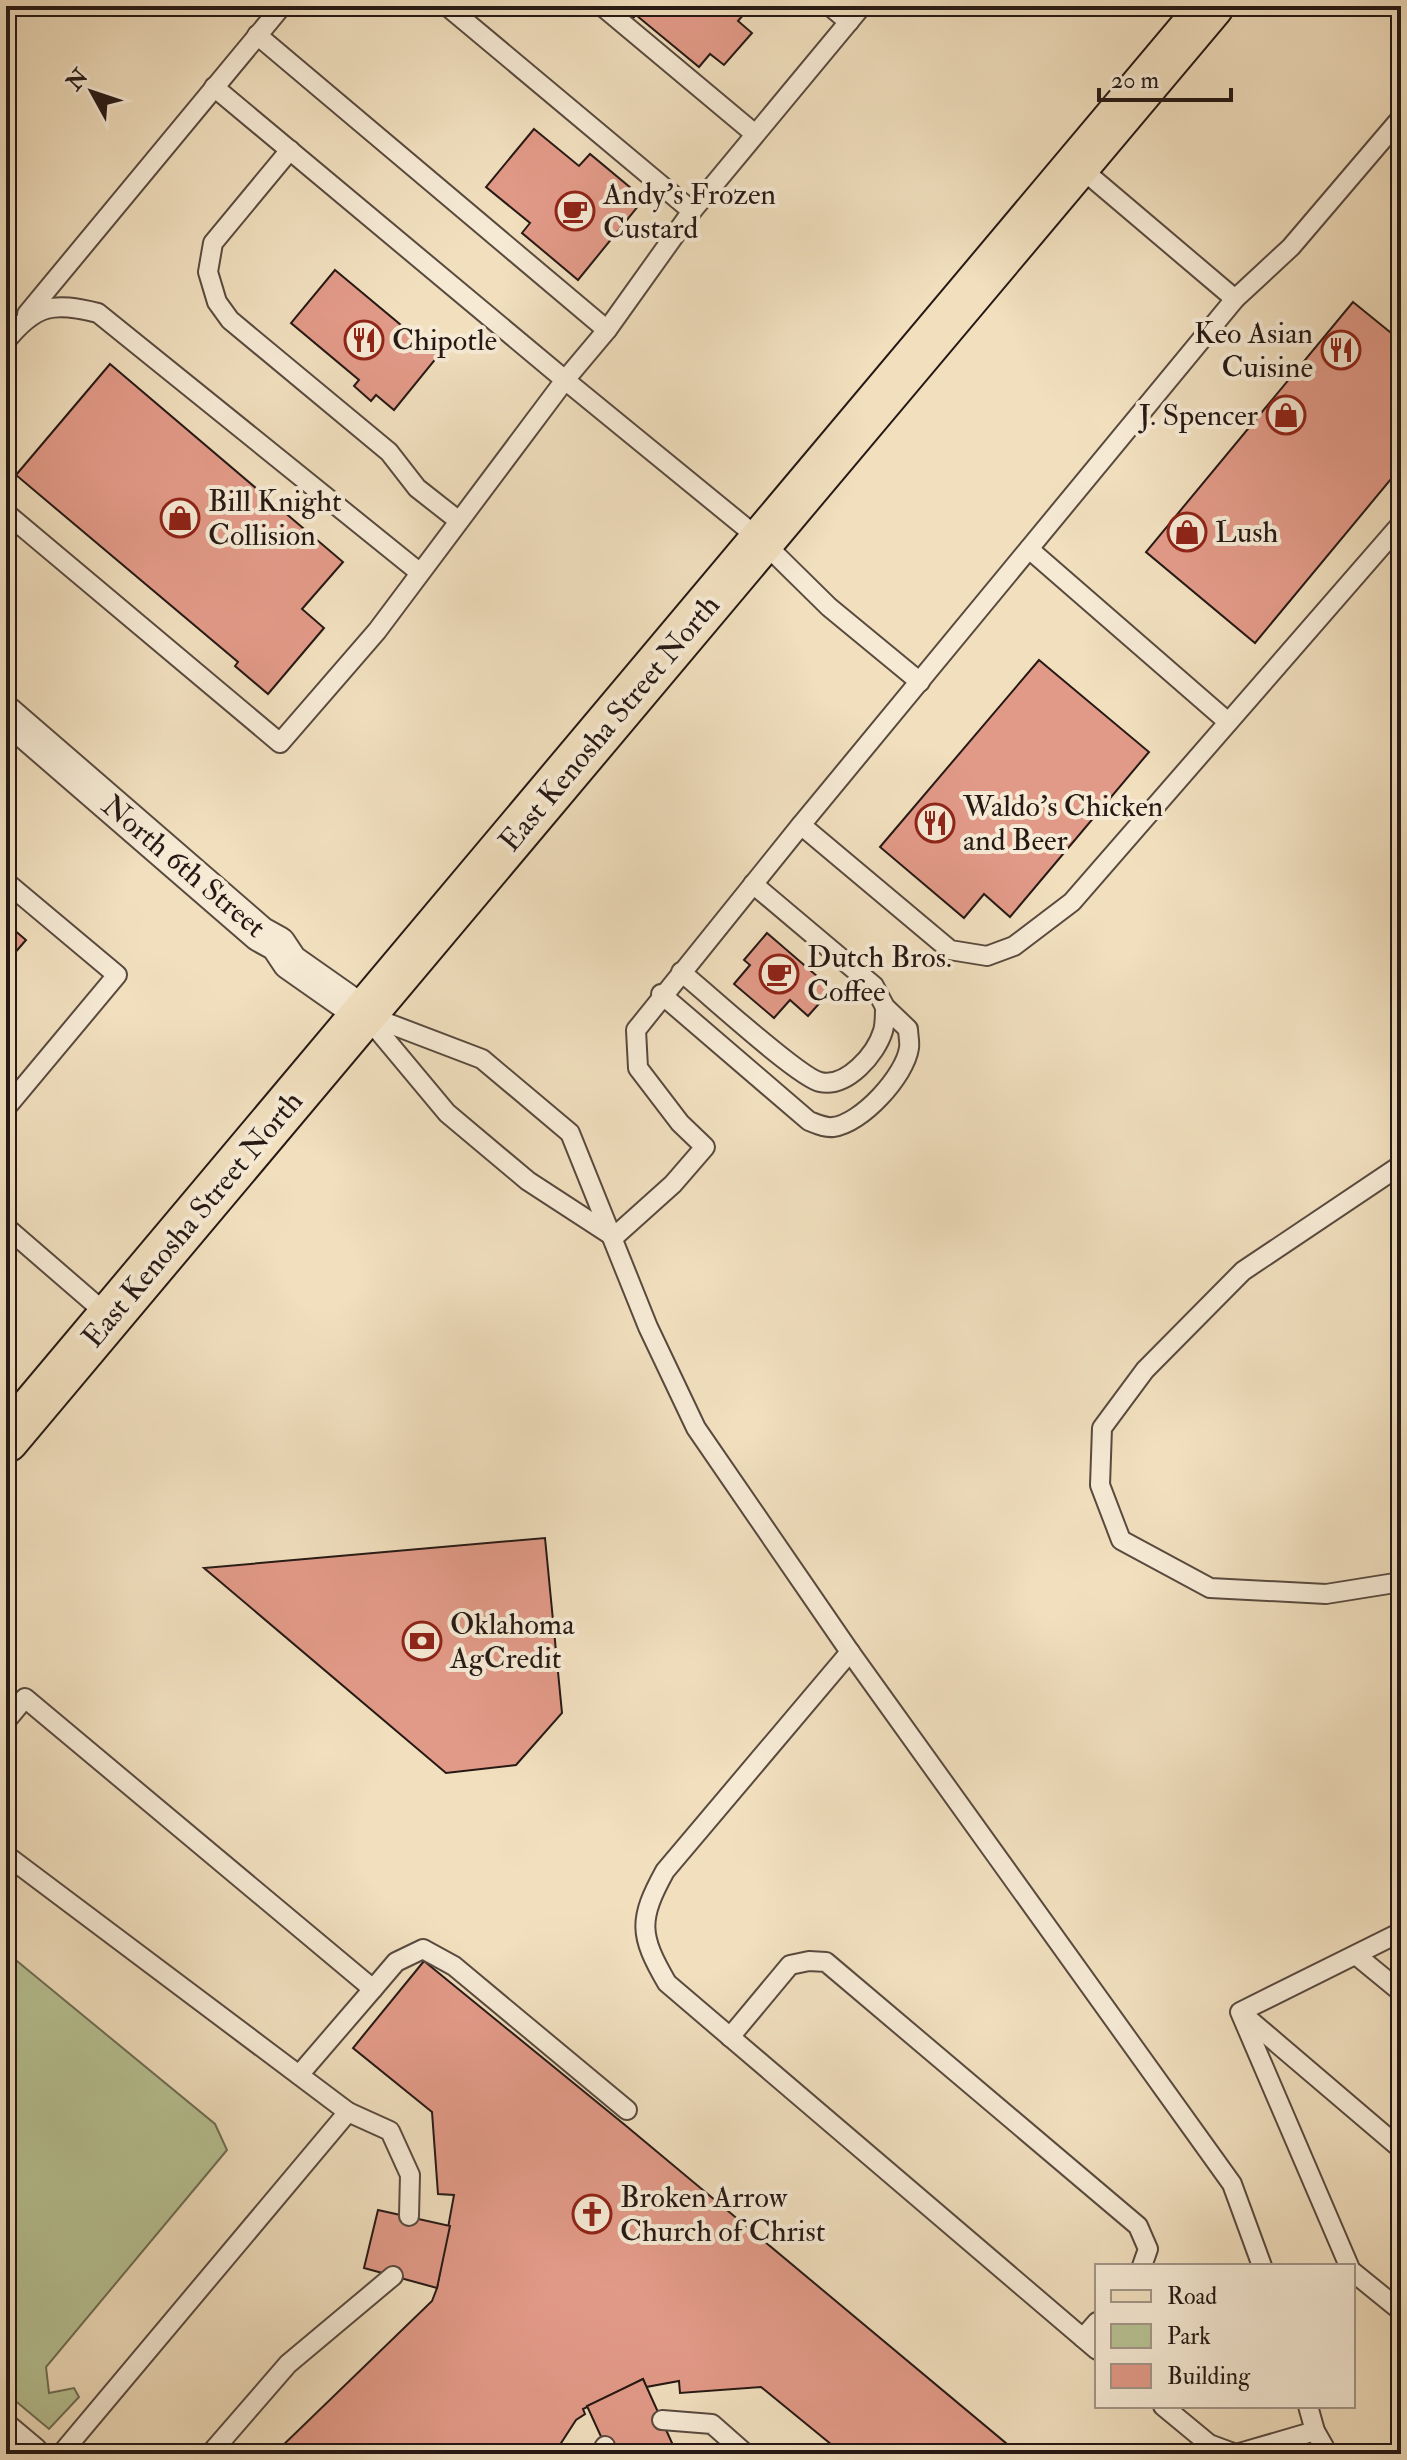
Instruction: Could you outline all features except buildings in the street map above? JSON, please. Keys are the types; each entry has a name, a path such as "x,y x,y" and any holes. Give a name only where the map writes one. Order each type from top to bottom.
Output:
{"main road":[{"name":"East Kenosha Street North","path":"6,1440 1211,6"}],"street":[{"name":"North 6th Street","path":"6,714 260,934 278,944 290,962 364,1014"},
{"path":"6,2433 31,2454"}],"lane":[{"path":"12,333 282,6"},
{"path":"447,6 692,211"},
{"path":"602,6 755,134"},
{"path":"830,6 849,22"},
{"path":"6,513 280,743 377,631 565,380 607,330 692,211 862,6"},
{"path":"257,35 607,330"},
{"path":"214,87 762,541 829,607 920,682"},
{"path":"614,1237 673,1184 705,1147 680,1123 638,1068 636,1030 661,994 1235,299 1291,247 1401,118"},
{"path":"290,150 213,243 208,272 217,302 230,320 389,452 417,488 459,521"},
{"path":"1077,165 1235,299"},
{"path":"12,333 34,311 65,305 98,313 419,572"},
{"path":"801,825 950,950 987,956 1014,946 1072,902 1401,524"},
{"path":"1029,549 1228,722"},
{"path":"6,882 117,975 6,1108"},
{"path":"661,994 809,1121 829,1128 861,1117 904,1062 909,1048 908,1029 885,1007 874,986 753,884"},
{"path":"681,972 795,1067 821,1082 842,1079 871,1055 883,1031 885,1007"},
{"path":"364,1014 447,1113 528,1181 614,1237"},
{"path":"364,1014 482,1059 570,1133 648,1327 696,1428 850,1652 1232,2184 1261,2264"},
{"path":"1397,1174 1243,1271 1145,1370 1102,1428 1100,1485 1121,1540 1210,1588 1326,1594 1401,1582"},
{"path":"6,1227 110,1317"},
{"path":"850,1652 665,1871 647,1904 645,1946 667,1983 1090,2344"},
{"path":"6,1721 25,1698 373,1989"},
{"path":"6,1855 348,2112 390,2131 410,2175 409,2216"},
{"path":"1240,2012 1401,1932"},
{"path":"299,2075 396,1962 423,1949 454,1966 627,2110"},
{"path":"1356,1955 1401,1992"},
{"path":"730,2037 790,1965 809,1961 826,1962 1138,2226 1148,2249 1143,2264"},
{"path":"1240,2012 1401,2149"},
{"path":"1240,2012 1348,2264"},
{"path":"61,2454 348,2112"},
{"path":"1355,2274 1401,2311"},
{"path":"210,2454 288,2364 393,2276"},
{"path":"1165,2408 1209,2444 1236,2454 1315,2431"},
{"path":"1309,2408 1315,2431 1328,2454"},
{"path":"662,2420 712,2424 746,2454"}],"green space":[{"path":"6,1952 215,2124 227,2150 46,2367 49,2393 74,2388 79,2397 49,2429 6,2393"}],"place":[{"name":"Andy's Frozen Custard","path":"575,211"},
{"name":"Chipotle","path":"364,340"},
{"name":"Keo Asian Cuisine","path":"1341,350"},
{"name":"J. Spencer","path":"1286,415"},
{"name":"Bill Knight Collision","path":"180,518"},
{"name":"Lush","path":"1187,532"},
{"name":"Waldo's Chicken and Beer","path":"935,823"},
{"name":"Dutch Bros. Coffee","path":"779,974"},
{"name":"Oklahoma AgCredit","path":"422,1641"},
{"name":"Broken Arrow Church of Christ","path":"592,2214"}]}
